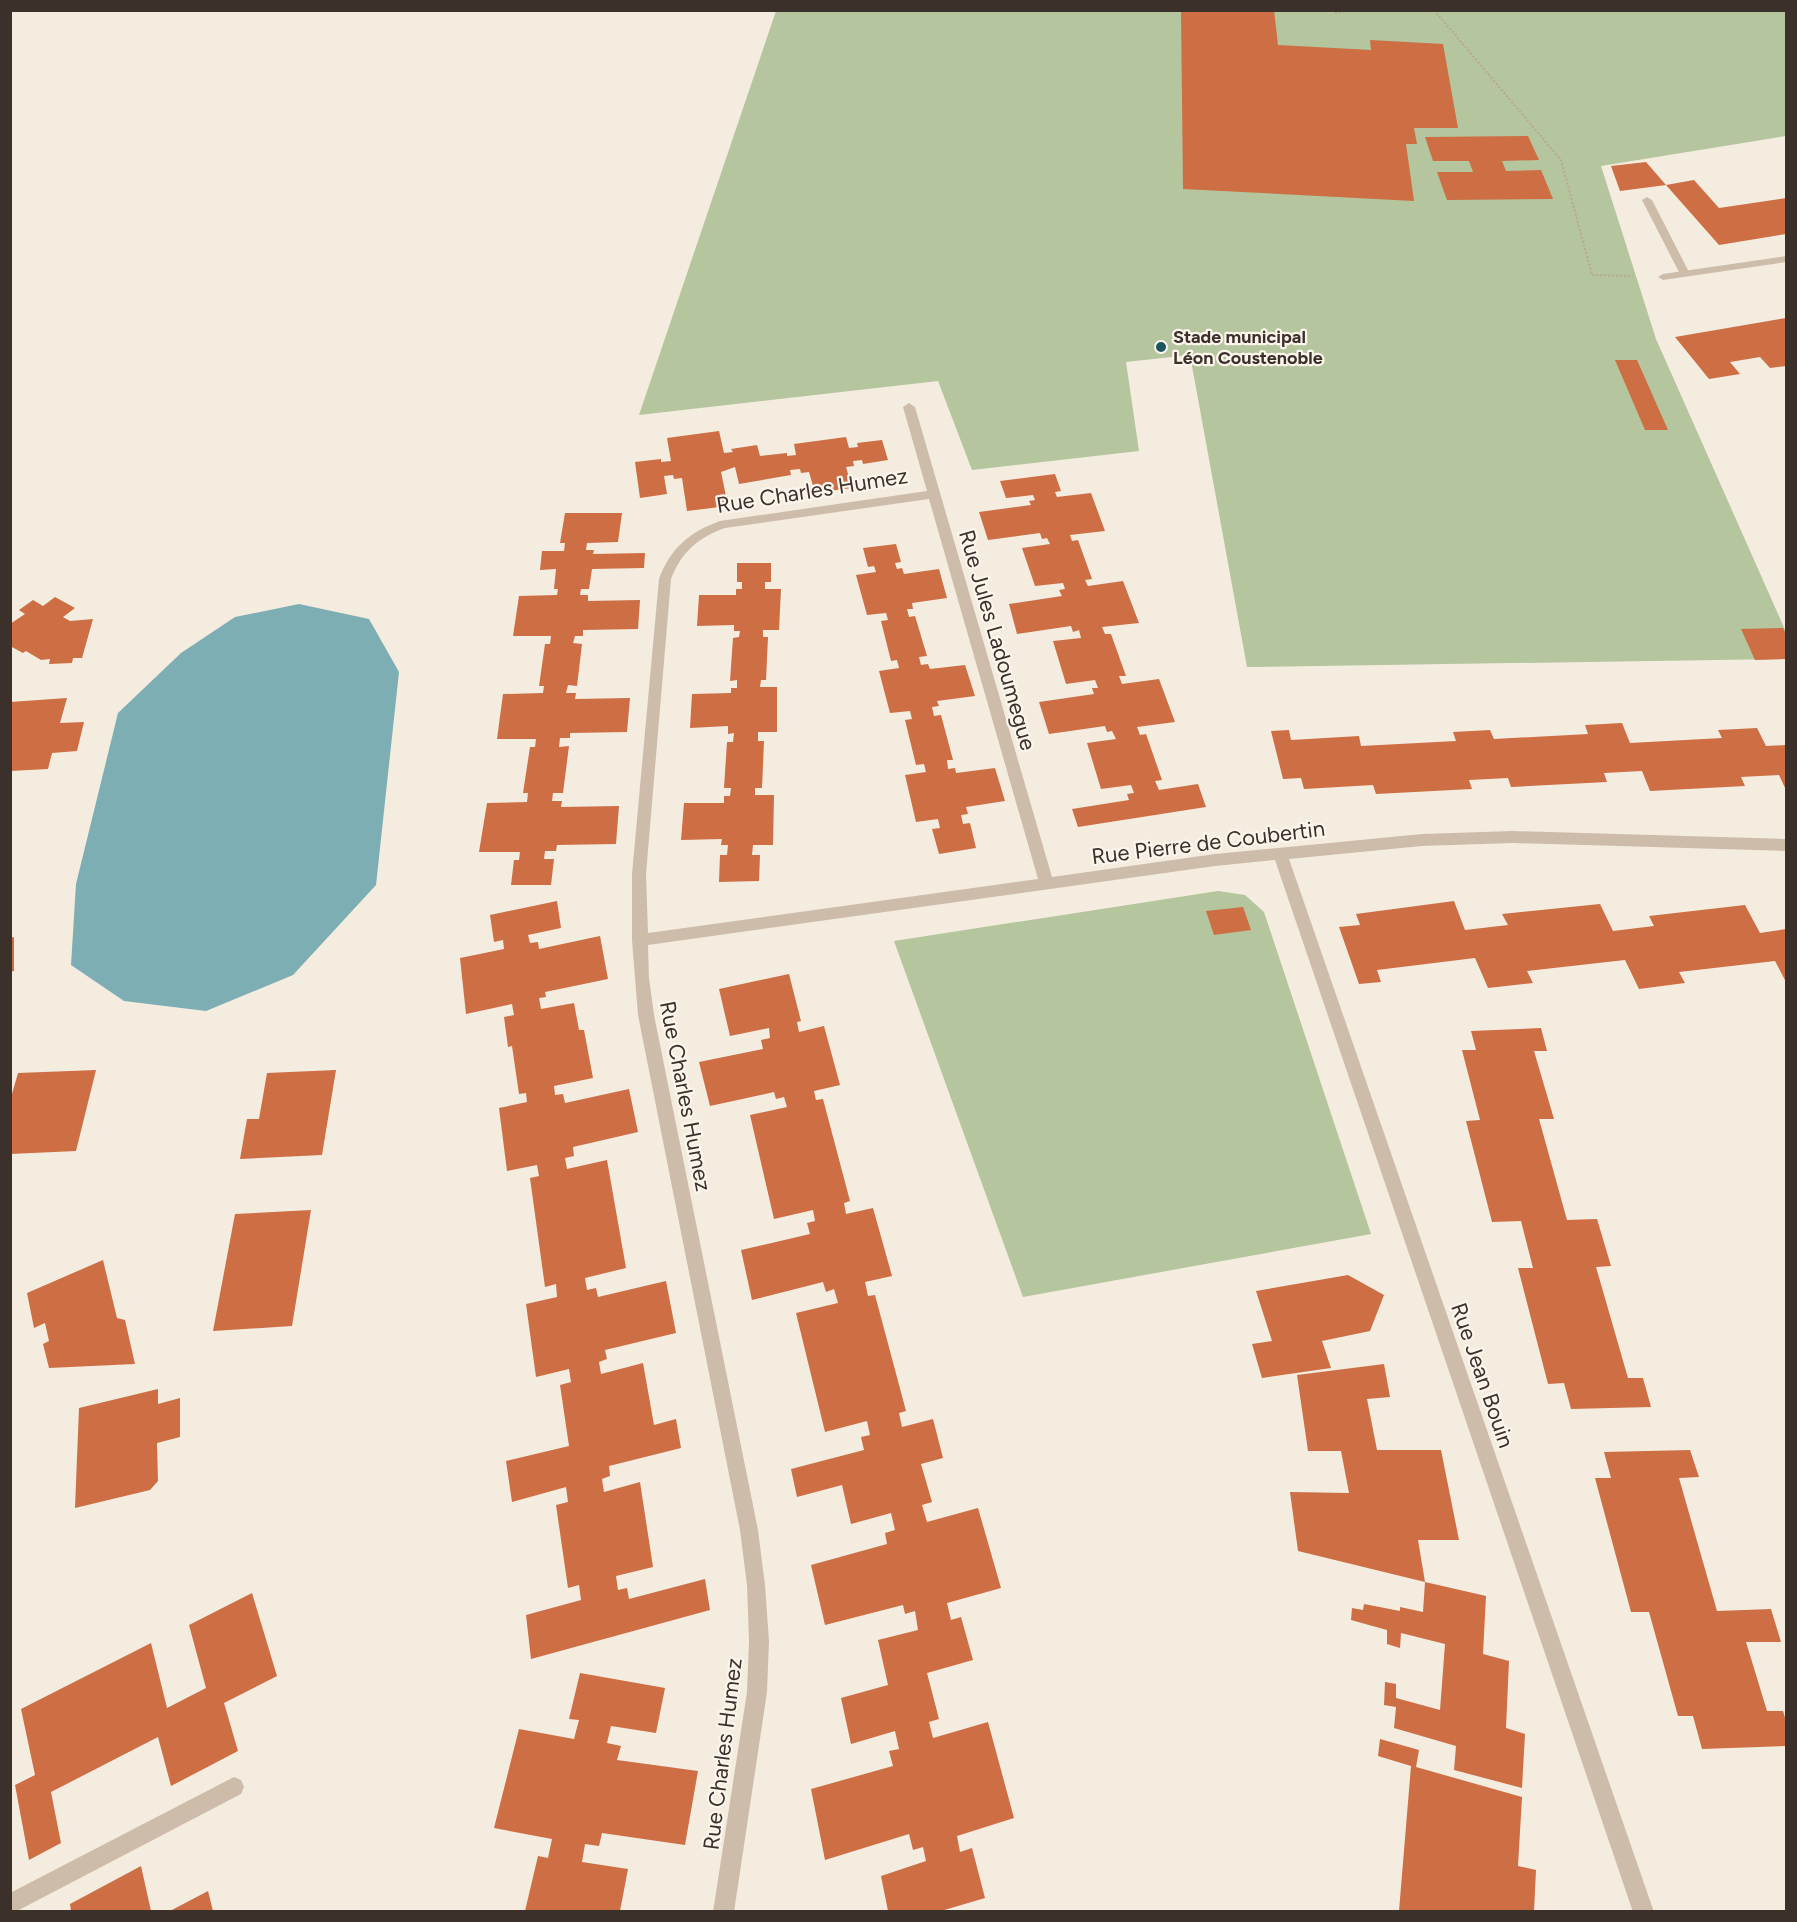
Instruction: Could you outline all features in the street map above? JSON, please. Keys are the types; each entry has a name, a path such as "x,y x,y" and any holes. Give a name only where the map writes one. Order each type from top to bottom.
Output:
{"street":[{"path":"1647,200 1684,274"},
{"path":"1663,277 1786,259"},
{"name":"Rue Jules Ladoumegue","path":"909,407 1047,884"},
{"name":"Rue Charles Humez","path":"723,1911 757,1692 759,1641 756,1585 738,1474 646,1015 639,940 639,874 664,591 669,565 679,550 708,529 724,524 934,494"},
{"name":"Rue Pierre de Coubertin","path":"639,940 1215,860 1422,840 1492,837 1786,845"},
{"name":"Rue Jean Bouin","path":"1280,854 1644,1911"},
{"path":"10,1904 234,1787"}],"path":[{"path":"1335,13 1353,10"},
{"path":"1434,10 1561,160 1592,275 1663,277"}],"green space":[{"name":"Stade municipal Léon Coustenoble","path":"776,11 1786,11 1786,136 1601,166 1656,339 1786,632 1786,659 1247,667 1190,355 1126,362 1139,451 972,470 938,381 639,415"},
{"path":"1218,891 1245,895 1264,912 1371,1234 1023,1297 894,941"}],"water":[{"path":"299,604 369,619 399,672 376,885 293,975 206,1011 124,1001 71,965 76,884 118,713 181,653 235,617"}],"building":[{"path":"1181,10 1274,10 1278,45 1371,50 1370,40 1443,44 1458,128 1414,128 1417,144 1406,144 1414,201 1183,189"},
{"path":"1528,136 1539,160 1502,161 1506,171 1541,170 1553,199 1447,200 1437,172 1473,172 1469,161 1433,161 1425,137"},
{"path":"1646,162 1666,185 1620,191 1611,166"},
{"path":"1694,180 1719,208 1786,198 1786,234 1719,245 1666,185"},
{"path":"1786,318 1786,366 1770,368 1760,357 1730,362 1740,374 1709,379 1675,337"},
{"path":"1615,360 1637,360 1668,430 1645,430"},
{"path":"719,431 724,453 733,452 731,449 757,445 760,456 787,453 787,456 796,455 794,444 846,437 849,448 858,447 857,443 882,440 888,460 863,464 862,460 853,461 854,466 846,467 852,488 815,493 809,472 801,473 800,469 790,470 791,475 739,484 735,467 721,472 728,506 687,511 682,478 674,479 673,475 664,476 667,494 640,498 635,462 661,459 661,462 671,461 667,438"},
{"path":"1055,474 1061,491 1055,492 1057,497 1091,493 1105,531 1070,535 1072,541 1078,540 1092,579 1085,580 1088,586 1123,581 1139,623 1102,627 1105,634 1111,634 1126,676 1119,676 1122,684 1159,679 1175,722 1137,727 1140,735 1146,734 1162,780 1155,781 1159,790 1198,784 1206,807 1078,827 1072,809 1129,800 1127,794 1134,793 1131,785 1101,789 1087,743 1116,739 1112,731 1107,732 1105,726 1049,734 1039,702 1094,694 1092,688 1098,688 1095,680 1066,684 1053,641 1081,638 1079,630 1073,632 1071,626 1017,634 1009,604 1062,596 1059,590 1065,589 1063,583 1035,586 1022,548 1050,544 1047,538 1042,539 1040,533 988,540 979,512 1031,505 1029,501 1035,500 1033,495 1006,498 1000,481"},
{"path":"565,513 622,513 618,542 587,543 586,550 594,550 593,554 645,553 644,568 592,569 589,589 581,589 580,595 588,595 588,601 640,600 638,629 583,630 583,636 575,636 573,643 582,644 577,686 568,685 566,693 576,693 575,699 630,698 627,732 570,733 570,738 560,738 559,747 569,746 563,793 553,793 552,801 562,801 561,807 619,806 616,844 557,845 556,851 545,851 544,859 554,859 551,885 511,885 514,860 519,860 520,852 479,852 487,803 527,802 528,793 523,793 530,747 535,747 536,739 497,739 503,694 543,693 544,686 539,686 545,644 550,644 551,636 513,636 519,596 557,595 558,589 554,589 556,569 540,570 542,551 564,551 565,543 560,543"},
{"path":"896,544 901,562 895,563 897,569 902,568 904,574 939,569 947,598 912,603 913,609 907,609 909,617 915,616 927,656 919,657 921,665 928,664 930,669 965,665 975,696 937,701 939,706 932,707 934,716 941,715 953,760 947,760 948,769 955,768 956,773 995,768 1005,801 966,807 968,814 961,815 963,824 970,823 976,848 939,854 932,829 940,828 938,819 916,822 905,775 926,772 924,764 916,765 905,720 912,719 910,711 890,713 879,671 899,668 897,660 891,661 881,621 888,620 886,613 867,615 856,575 876,572 874,566 868,567 863,548"},
{"path":"737,563 771,563 771,582 765,582 765,589 781,589 779,630 763,630 763,637 768,637 766,680 761,680 760,687 777,687 777,732 758,732 758,741 764,741 762,788 755,788 755,795 774,795 773,845 753,845 752,855 760,855 759,881 719,882 720,855 727,855 728,845 721,845 722,839 681,840 684,803 724,803 724,796 730,796 731,788 724,788 727,742 733,742 734,733 728,734 728,726 690,728 692,694 731,693 731,688 737,688 737,680 730,681 733,638 739,637 740,631 734,631 734,625 697,626 699,595 736,595 736,589 742,589 742,582 737,582"},
{"path":"55,597 75,608 63,617 70,621 93,619 82,658 73,658 72,663 49,664 50,659 41,660 26,651 23,653 10,646 10,624 25,614 19,610 33,600 43,606"},
{"path":"1783,628 1786,634 1786,659 1755,660 1741,629"},
{"path":"67,698 60,723 84,722 77,751 52,753 48,769 10,771 10,702"},
{"path":"1622,723 1630,743 1722,738 1718,730 1757,728 1766,746 1786,745 1786,790 1779,775 1741,777 1745,786 1650,791 1642,771 1604,773 1607,782 1511,787 1508,778 1469,780 1472,789 1376,794 1373,785 1304,789 1301,778 1283,779 1271,731 1289,730 1291,740 1359,736 1361,746 1456,741 1453,732 1490,730 1494,739 1588,734 1585,725"},
{"path":"557,901 561,928 528,935 530,943 538,942 539,949 600,936 608,979 545,992 546,997 539,998 541,1009 574,1003 579,1030 584,1030 593,1078 554,1086 555,1095 563,1094 565,1103 629,1089 638,1132 573,1147 574,1156 565,1158 567,1169 607,1160 626,1268 585,1278 587,1290 596,1288 598,1297 666,1281 676,1333 605,1350 607,1359 599,1362 601,1374 643,1363 654,1425 676,1419 681,1448 609,1466 610,1476 602,1479 604,1492 640,1482 653,1567 616,1576 618,1590 627,1588 629,1599 705,1579 710,1610 531,1659 526,1615 581,1600 579,1585 568,1588 556,1505 568,1502 566,1487 512,1502 506,1461 569,1446 560,1385 571,1382 569,1369 536,1377 526,1304 557,1297 556,1284 545,1287 530,1178 539,1176 537,1165 507,1171 499,1108 527,1102 526,1093 519,1094 512,1046 508,1047 504,1017 514,1015 512,1004 466,1014 460,958 504,949 503,940 494,942 490,915"},
{"path":"1454,901 1465,930 1508,925 1502,914 1600,904 1613,931 1654,926 1649,916 1745,905 1760,933 1786,929 1786,982 1775,961 1679,972 1685,983 1639,989 1625,960 1527,971 1533,983 1488,988 1475,958 1377,970 1381,982 1359,984 1339,927 1360,925 1356,914"},
{"path":"1243,907 1251,930 1214,935 1206,911"},
{"path":"14,937 14,971 10,972 10,938"},
{"path":"789,974 801,1021 797,1022 799,1032 824,1026 840,1085 814,1091 816,1100 823,1099 850,1201 844,1203 846,1214 873,1208 892,1276 865,1282 868,1296 875,1295 906,1411 899,1413 902,1427 933,1419 943,1458 921,1464 932,1502 922,1505 927,1522 978,1508 1001,1588 947,1603 951,1620 961,1617 973,1660 927,1673 939,1719 929,1722 933,1738 988,1722 1014,1818 957,1836 960,1852 972,1848 985,1898 941,1911 888,1911 881,1876 926,1861 923,1847 913,1850 909,1834 825,1860 811,1789 893,1766 889,1751 899,1749 895,1731 851,1744 841,1698 888,1685 878,1640 918,1630 915,1611 905,1614 903,1605 825,1625 811,1565 887,1544 885,1533 895,1530 891,1513 851,1524 842,1485 797,1497 791,1469 864,1450 861,1437 870,1435 867,1421 825,1432 796,1313 838,1303 834,1289 826,1292 823,1282 752,1300 741,1250 810,1234 807,1223 815,1221 813,1210 774,1219 750,1115 787,1107 784,1097 776,1099 774,1092 710,1106 699,1062 763,1049 761,1040 770,1038 769,1028 730,1036 719,989"},
{"path":"1541,1028 1547,1051 1534,1051 1554,1119 1539,1119 1567,1220 1597,1219 1611,1266 1596,1267 1628,1378 1643,1378 1651,1407 1571,1409 1564,1383 1548,1384 1518,1268 1533,1268 1521,1221 1492,1222 1466,1121 1480,1120 1462,1050 1476,1050 1471,1031"},
{"path":"96,1070 76,1151 10,1154 12,1127 10,1127 10,1101 18,1073"},
{"path":"336,1070 322,1155 240,1159 247,1119 259,1119 267,1073"},
{"path":"311,1210 292,1326 213,1331 235,1214"},
{"path":"103,1260 117,1318 125,1320 135,1364 49,1368 43,1344 49,1341 45,1323 34,1328 27,1293"},
{"path":"1348,1275 1384,1295 1370,1331 1322,1341 1331,1368 1262,1378 1252,1344 1272,1341 1256,1291"},
{"path":"1384,1364 1390,1397 1367,1399 1377,1450 1441,1450 1459,1540 1418,1540 1425,1582 1298,1551 1290,1492 1349,1493 1341,1451 1308,1451 1297,1375"},
{"path":"158,1389 158,1404 180,1398 180,1437 157,1443 158,1481 150,1490 75,1508 79,1408"},
{"path":"1690,1450 1699,1477 1679,1478 1717,1611 1771,1609 1781,1642 1746,1642 1767,1711 1783,1711 1786,1721 1786,1746 1702,1749 1693,1716 1678,1716 1649,1612 1631,1612 1595,1478 1611,1478 1604,1452"},
{"path":"1425,1582 1486,1596 1483,1654 1509,1661 1506,1728 1525,1734 1522,1788 1454,1770 1456,1746 1394,1728 1396,1707 1384,1705 1385,1682 1396,1684 1396,1698 1440,1710 1445,1644 1401,1633 1400,1648 1387,1644 1387,1630 1351,1620 1352,1608 1363,1610 1364,1604 1400,1611 1400,1607 1423,1612"},
{"path":"252,1593 277,1676 224,1703 238,1751 171,1786 158,1737 51,1792 61,1843 29,1860 15,1785 35,1775 21,1709 151,1643 167,1708 206,1688 189,1625"},
{"path":"580,1673 665,1688 656,1733 611,1726 607,1743 621,1746 617,1760 698,1771 685,1845 602,1833 599,1846 585,1844 582,1862 628,1869 620,1911 525,1911 538,1856 548,1858 552,1839 494,1828 519,1729 574,1739 579,1720 569,1719"},
{"path":"1380,1739 1419,1750 1416,1767 1522,1797 1518,1866 1536,1870 1534,1911 1399,1911 1411,1766 1378,1756"},
{"path":"141,1866 151,1911 71,1911 70,1904"},
{"path":"208,1891 213,1911 170,1911"}],"place":[{"name":"Stade municipal Léon Coustenoble","path":"1161,347"}]}
